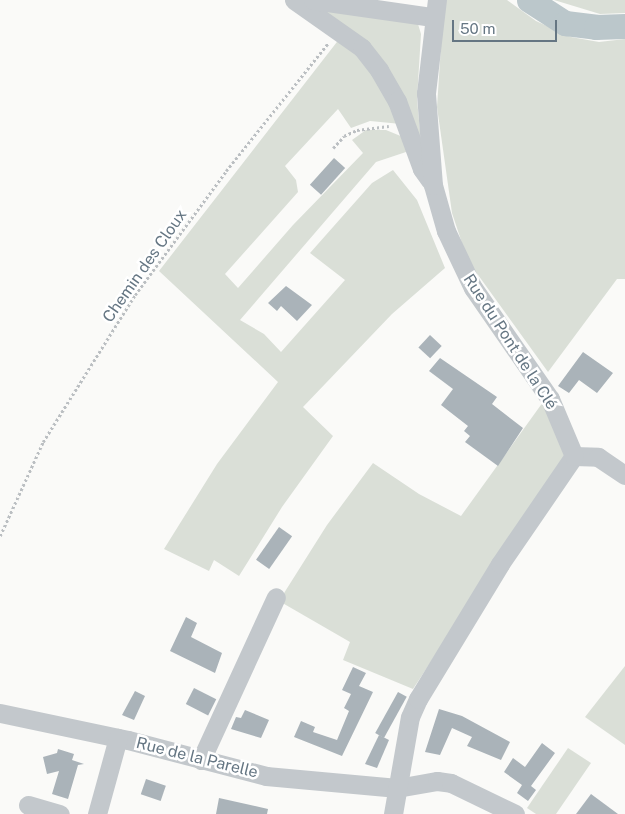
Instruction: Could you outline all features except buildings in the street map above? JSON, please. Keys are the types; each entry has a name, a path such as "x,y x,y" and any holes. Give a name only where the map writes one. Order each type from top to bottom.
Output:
{"street":[{"path":"294,0 339,29 362,48 379,70 397,101 422,169 433,185"},
{"path":"313,0 435,8"},
{"name":"Rue du Pont de la Clé","path":"435,8 426,94 433,185 446,231 459,264 550,399 574,456"},
{"path":"393,814 410,717 418,699 500,564 574,456 598,457 625,475"},
{"path":"201,760 276,597"},
{"name":"Rue de la Parelle","path":"0,714 118,738 201,760 296,780 397,788 437,781 451,783 515,814"},
{"path":"97,814 118,738"},
{"path":"28,805 60,814"}],"path":[{"name":"Chemin des Cloux","path":"0,536 43,442 135,295 226,171 339,29"},
{"path":"333,148 344,136 374,125 408,128"}],"shaded area":[{"path":"444,0 507,0 536,21 571,37 599,42 625,39 625,279 617,279 548,372 468,261 452,213 437,107"},
{"path":"554,0 625,0 625,13 600,14"},
{"path":"312,6 411,19 418,24 421,34 417,99 421,142 395,85"},
{"path":"340,38 360,54 401,124 370,121 351,128 338,109 285,166 296,180 298,192 225,274 238,288 293,225 363,153 352,140 366,130 386,130 403,137 409,151 376,162 240,320 264,334 281,352 345,280 310,253 372,183 393,170 417,200 445,268 392,314 303,407 333,436 282,507 239,576 214,560 209,571 164,549 217,464 278,382 159,271"},
{"path":"543,402 566,455 413,689 343,660 350,642 279,601 327,525 373,463 419,494 461,516"},
{"path":"625,666 625,745 585,717"},
{"path":"568,748 591,763 556,814 536,814 527,808"}],"waterway":[{"path":"529,0 565,23 596,27 625,26"}]}
